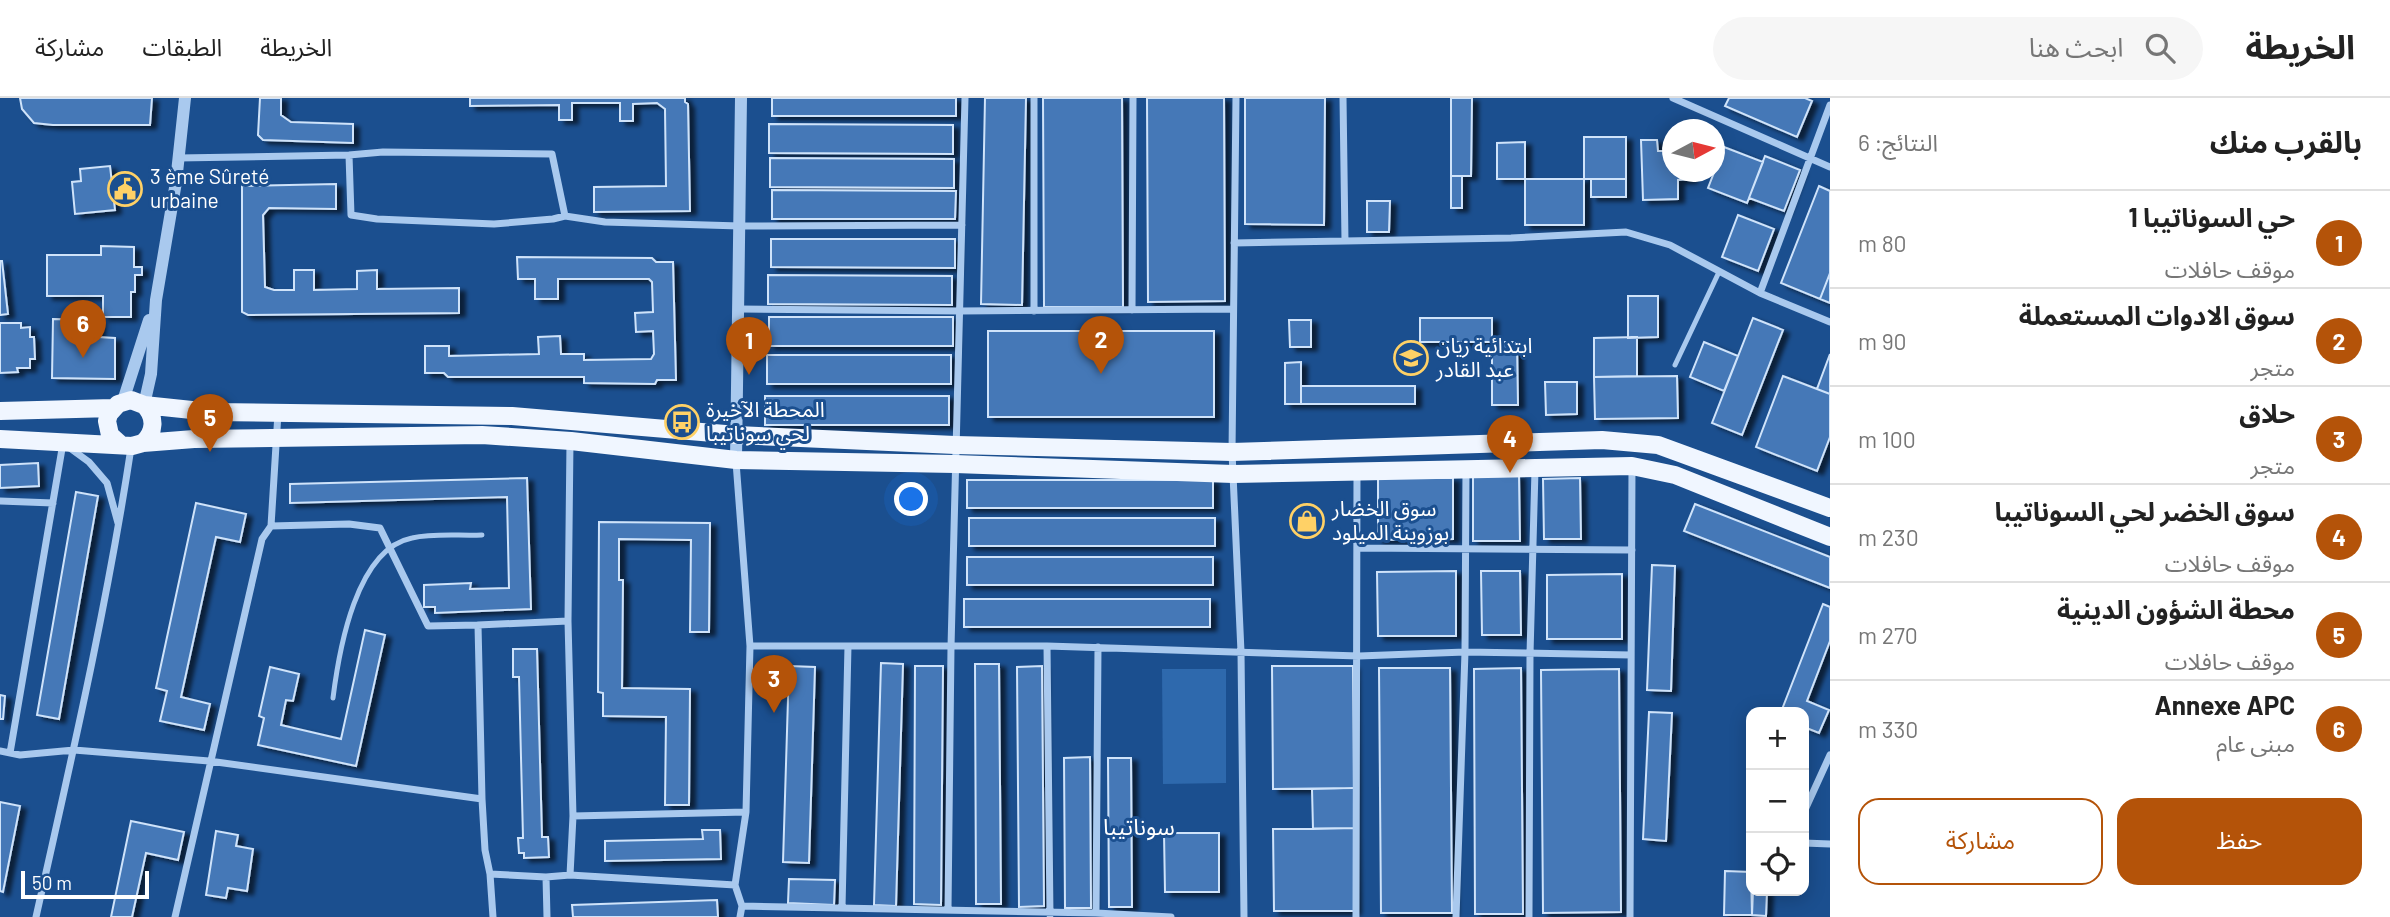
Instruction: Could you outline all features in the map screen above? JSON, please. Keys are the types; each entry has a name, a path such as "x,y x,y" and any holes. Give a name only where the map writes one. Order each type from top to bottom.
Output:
{"main road":[{"path":"0,411 118,405 131,400 144,405 211,412 512,416 737,435 955,445 1232,452 1613,441 1658,445 1830,508"},
{"path":"118,405 107,421 110,435 131,444 148,438 153,424 150,410 144,405"},
{"path":"0,439 131,444 194,439 482,435 570,441 736,460 955,464 1233,474 1632,466 1675,475 1830,537"}],"street":[{"path":"144,405 151,374 156,300 185,98"},
{"path":"740,917 742,906 736,886 746,812 750,646 736,460 741,98"},
{"path":"948,910 955,445 961,311 965,98"},
{"path":"1034,98 1034,311"},
{"path":"1132,310 1133,98"},
{"path":"1236,98 1232,452 1241,652 1244,917"},
{"path":"1343,98 1345,241"},
{"path":"1673,98 1830,167"},
{"path":"1760,293 1830,105"},
{"path":"178,158 383,152 552,154 565,216"},
{"path":"349,155 351,215 377,219 494,224 565,216 605,222 740,226 962,225"},
{"path":"1234,243 1511,238 1626,232 1670,245 1760,293 1830,321"},
{"path":"118,405 156,300"},
{"path":"739,309 1233,309"},
{"path":"151,374 154,391 168,407"},
{"path":"175,917 262,538 271,526 278,412"},
{"path":"570,441 568,621 573,816 570,875"},
{"path":"10,753 63,443 89,462 107,483 119,527"},
{"path":"36,917 74,750 119,527 131,444"},
{"path":"1630,917 1632,466"},
{"path":"1529,917 1530,654 1535,469"},
{"path":"1456,917 1465,652 1466,470"},
{"path":"1356,917 1359,656 1357,471"},
{"path":"0,501 54,503"},
{"path":"271,526 349,524 380,528 428,626 568,621"},
{"path":"1357,548 1632,550"},
{"path":"478,625 482,799 493,917"},
{"path":"750,646 1047,646 1359,656 1465,652 1631,655"},
{"path":"842,908 848,646"},
{"path":"1047,646 1050,915"},
{"path":"1096,913 1098,647"},
{"path":"0,751 20,755 74,750 209,761 482,799"},
{"path":"1809,801 1830,755"},
{"path":"573,816 746,812"},
{"path":"1809,843 1830,845"},
{"path":"491,874 546,877 570,875 736,886"},
{"path":"546,877 547,917"},
{"path":"742,906 842,908 860,913 948,910 1171,917"}],"lane":[{"path":"1675,365 1719,272"},
{"path":"334,698 341,649 350,614 375,561 389,547 411,538 482,535"}],"shaded area":[{"path":"1162,669 1226,669 1226,783 1163,784"}],"building":[{"path":"20,98 152,98 150,125 34,123 22,109"},
{"path":"260,98 281,98 281,115 291,122 353,124 353,143 263,140 258,135"},
{"path":"470,98 685,98 688,104 690,211 594,212 594,187 666,186 665,109 657,103 633,104 633,121 620,121 620,103 572,103 572,120 559,120 559,105 470,106"},
{"path":"772,98 956,98 956,116 772,116"},
{"path":"985,98 1026,98 1022,305 981,304"},
{"path":"1043,98 1122,98 1123,307 1044,307"},
{"path":"1147,98 1224,98 1225,301 1148,302"},
{"path":"1245,98 1325,98 1324,225 1245,224"},
{"path":"1451,98 1472,98 1471,176 1451,176"},
{"path":"1729,98 1805,98 1812,101 1797,137 1725,106"},
{"path":"769,124 953,125 953,154 769,153"},
{"path":"1584,137 1626,137 1626,179 1584,179"},
{"path":"1641,140 1657,140 1658,151 1662,151 1662,182 1678,182 1678,199 1643,200"},
{"path":"1525,142 1525,179 1497,179 1497,143"},
{"path":"1725,147 1763,162 1747,203 1708,188 1710,182 1725,182"},
{"path":"1765,156 1800,170 1784,211 1749,198"},
{"path":"770,158 954,159 954,188 770,187"},
{"path":"110,166 115,210 75,214 72,182 81,181 80,169"},
{"path":"1451,176 1462,176 1462,208 1451,208"},
{"path":"1525,179 1584,179 1584,225 1525,225"},
{"path":"1591,179 1626,179 1626,197 1591,197"},
{"path":"336,184 336,209 269,208 263,215 265,287 294,290 294,270 314,270 314,290 357,289 357,271 377,270 377,289 459,288 459,313 248,315 242,312 242,186"},
{"path":"1819,186 1830,191 1830,273 1820,299 1781,283"},
{"path":"772,190 956,191 955,219 772,219"},
{"path":"1367,201 1390,201 1389,232 1367,232"},
{"path":"1738,215 1774,229 1758,271 1722,257"},
{"path":"771,239 955,239 955,268 771,267"},
{"path":"101,246 134,247 134,267 142,267 142,275 135,275 135,292 131,292 131,317 103,317 103,296 47,296 47,255 101,255"},
{"path":"517,257 652,258 656,262 673,262 676,380 657,380 655,384 584,383 584,377 448,377 444,373 425,373 425,346 449,346 449,356 539,354 538,337 560,336 561,354 584,354 584,360 651,359 654,354 653,331 636,332 635,313 653,312 652,282 649,279 558,279 558,299 535,299 535,279 518,279"},
{"path":"0,261 8,314 0,315"},
{"path":"1830,273 1830,303 1820,299"},
{"path":"768,275 952,276 952,305 768,304"},
{"path":"1628,296 1658,296 1658,337 1628,338"},
{"path":"769,317 953,317 953,346 769,346"},
{"path":"1420,318 1492,318 1492,342 1420,342"},
{"path":"1753,318 1783,330 1742,435 1712,423"},
{"path":"53,319 98,320 98,337 115,338 115,379 52,378"},
{"path":"1289,320 1311,320 1311,347 1290,347"},
{"path":"0,323 21,323 21,328 30,327 30,337 34,337 35,359 30,359 30,368 17,368 18,372 0,373"},
{"path":"988,331 1214,331 1214,417 988,417"},
{"path":"1637,337 1637,376 1594,377 1594,338"},
{"path":"1492,342 1517,342 1518,405 1492,405"},
{"path":"1704,342 1738,356 1724,391 1690,377"},
{"path":"1830,354 1830,394 1817,389"},
{"path":"767,355 951,355 951,384 767,384"},
{"path":"1301,362 1301,404 1285,404 1285,363"},
{"path":"1677,376 1678,418 1595,419 1594,377"},
{"path":"1783,376 1830,394 1830,437 1817,471 1756,447"},
{"path":"1545,382 1577,382 1577,414 1546,415"},
{"path":"1301,386 1415,386 1415,404 1301,404"},
{"path":"765,396 949,396 949,425 765,425"},
{"path":"38,463 39,486 0,488 0,465"},
{"path":"1519,475 1520,541 1473,541 1473,476"},
{"path":"527,478 531,609 435,613 435,607 424,607 424,585 471,583 470,589 509,588 507,497 290,503 290,484"},
{"path":"1378,478 1453,478 1453,539 1378,540"},
{"path":"1580,478 1581,539 1544,539 1543,479"},
{"path":"967,480 1213,480 1213,508 967,508"},
{"path":"76,492 98,496 59,719 37,715"},
{"path":"196,503 246,514 240,542 216,537 181,697 210,704 204,730 160,721 167,691 156,688"},
{"path":"1695,504 1830,557 1830,588 1684,531"},
{"path":"969,518 1215,518 1215,546 969,546"},
{"path":"599,522 710,523 709,632 690,632 691,540 619,539 619,580 623,580 622,688 690,689 689,805 665,805 666,717 603,716 603,693 598,692"},
{"path":"967,557 1213,557 1213,585 967,585"},
{"path":"1652,565 1675,566 1671,691 1647,690"},
{"path":"1456,571 1456,636 1378,636 1377,572"},
{"path":"1481,571 1520,571 1521,635 1482,635"},
{"path":"1622,574 1622,639 1547,639 1547,575"},
{"path":"964,599 1210,599 1210,627 964,627"},
{"path":"1823,604 1830,607 1830,641 1807,701 1829,710 1819,733 1809,729 1809,707 1783,707"},
{"path":"365,630 385,635 356,766 258,745 264,718 259,716 270,667 299,674 293,701 286,700 281,725 341,739"},
{"path":"513,649 537,649 542,837 548,837 549,857 524,858 524,853 519,853 518,838 523,838 519,677 513,677"},
{"path":"881,663 903,664 896,906 874,905"},
{"path":"975,664 999,664 1001,904 976,904"},
{"path":"789,666 815,667 809,863 783,862"},
{"path":"915,666 943,666 941,905 914,904"},
{"path":"1042,666 1044,906 1019,907 1017,667"},
{"path":"1272,666 1353,666 1354,788 1273,789"},
{"path":"1379,668 1450,668 1452,913 1381,913"},
{"path":"1521,668 1523,914 1475,914 1474,669"},
{"path":"1619,669 1621,912 1543,913 1541,670"},
{"path":"0,695 5,696 3,719 0,719"},
{"path":"1649,712 1672,713 1666,841 1643,839"},
{"path":"1090,757 1091,908 1065,908 1064,758"},
{"path":"1108,758 1131,758 1132,907 1109,907"},
{"path":"1354,788 1354,828 1313,829 1312,789"},
{"path":"0,802 20,806 3,892 0,891"},
{"path":"131,821 184,832 178,860 146,853 132,917 111,917"},
{"path":"1354,828 1355,911 1274,911 1273,829"},
{"path":"702,830 720,830 721,859 605,861 605,841 703,839"},
{"path":"216,831 238,835 236,846 253,849 247,891 228,888 226,898 206,895"},
{"path":"1164,833 1219,833 1219,892 1165,892"},
{"path":"1725,871 1746,872 1746,896 1752,896 1752,915 1724,915"},
{"path":"789,879 835,880 834,905 788,903"},
{"path":"1753,896 1767,896 1766,916 1752,915"},
{"path":"717,900 718,917 573,917 572,905"}],"place":[{"name":"3 ème Sûreté urbaine","path":"125,189"},
{"name":"Annexe APC","path":"83,358"},
{"name":"ابتدائية زيان عبد القادر","path":"1411,358"},
{"name":"سوق الادوات المستعملة","path":"1101,374"},
{"name":"حي السوناتيبا 1","path":"749,375"},
{"name":"المحطة الآخيرة لحي سوناتيبا","path":"682,422"},
{"name":"محطة الشؤون الدينية","path":"210,452"},
{"name":"سوق الخضر لحي السوناتيبا","path":"1510,473"},
{"name":"سوق الخضار بوزوينة الميلود","path":"1307,521"},
{"name":"حلاق","path":"774,713"}],"district":[{"name":"سوناتيبا","path":"1139,827"}]}
